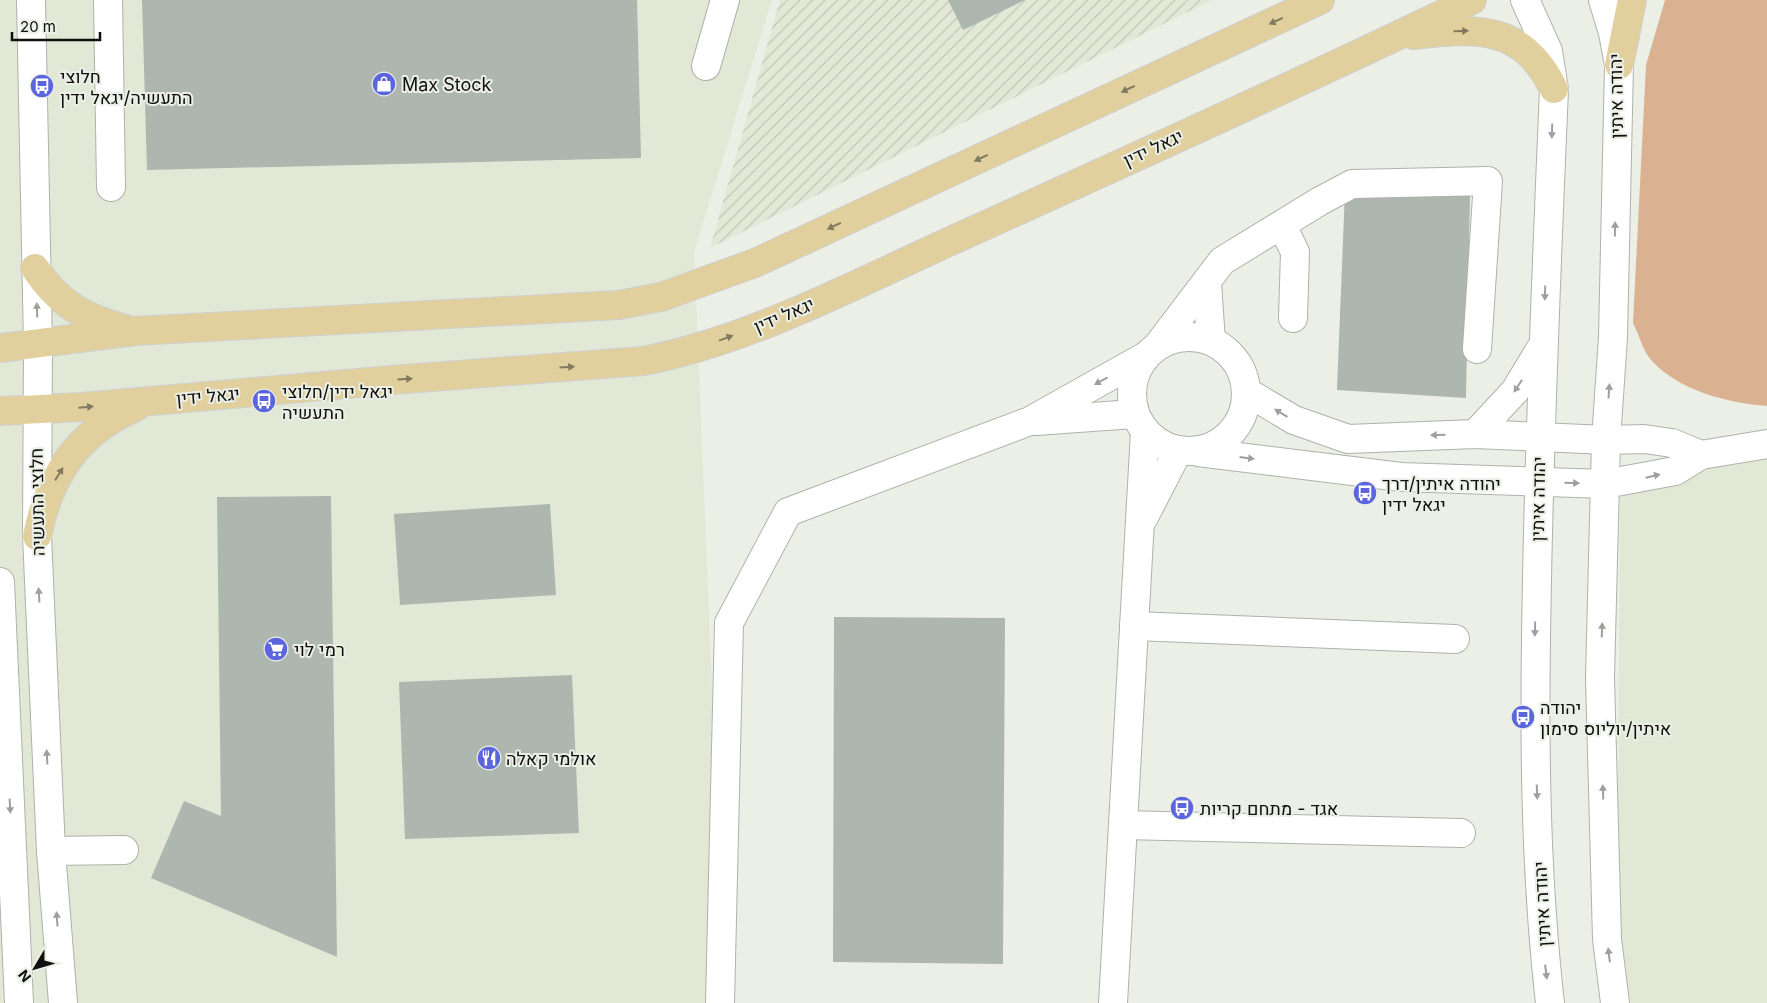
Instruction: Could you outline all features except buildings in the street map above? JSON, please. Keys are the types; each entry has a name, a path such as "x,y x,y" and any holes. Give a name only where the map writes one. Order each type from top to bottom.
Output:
{"main road":[{"path":"0,348 38,345 135,331 618,305 661,298 755,263 1320,0"},
{"name":"יגאל ידין","path":"0,411 37,410 643,361 674,355 761,326 1396,37 1472,0"},
{"path":"1619,65 1632,0"},
{"path":"1396,37 1476,31 1500,36 1520,45 1535,58 1554,89"},
{"path":"35,268 50,291 73,308 95,320 135,331"},
{"path":"37,536 42,508 50,488 85,438 123,412 150,401"}],"street":[{"name":"חלוצי התעשיה","path":"30,0 38,345 37,536 52,850 63,1003"},
{"path":"108,0 111,187"},
{"path":"706,66 725,0"},
{"name":"יהודה איתין","path":"1525,0 1548,51 1554,89 1539,438 1534,686 1541,929 1550,1003"},
{"name":"יהודה איתין","path":"1603,0 1613,33 1619,65 1613,337 1606,440 1600,678 1607,939 1615,1003"},
{"path":"1113,1003 1140,525 1140,423 1131,394 1134,375 1151,351 1208,283 1222,261 1352,184 1488,181 1477,349"},
{"path":"1282,225 1295,252 1293,318"},
{"path":"1208,283 1211,341"},
{"path":"720,1003 729,623 788,512 1030,422 1178,337 1197,337 1216,343 1232,356 1242,372 1247,392 1245,409 1233,430 1214,446 1188,451 1140,525"},
{"path":"1475,434 1515,391 1544,345"},
{"path":"1247,392 1294,420 1348,439 1475,434 1606,440 1644,438 1672,443 1701,455"},
{"path":"1030,422 1140,423 1160,444 1188,451 1401,477 1538,483 1605,484 1675,471 1701,455 1767,444"},
{"path":"0,582 19,1003"},
{"path":"1134,626 1456,639"},
{"path":"1123,825 1461,833"},
{"path":"52,850 124,850"},
{"path":"0,923 10,908 14,890"}],"shaded area":[{"path":"0,0 772,0 694,252 725,1003 0,1003"},
{"path":"780,0 1212,0 710,248"},
{"path":"1665,0 1767,0 1767,406 1737,402 1705,394 1676,380 1652,361 1633,323 1646,65"},
{"path":"1767,443 1767,1003 1631,1003 1617,937 1620,482"}],"place":[{"name":"Max Stock","path":"384,84"},
{"name":"חלוצי התעשיה/יגאל ידין","path":"42,86"},
{"name":"יגאל ידין/חלוצי התעשיה","path":"264,401"},
{"name":"יהודה איתין/דרך יגאל ידין","path":"1365,493"},
{"name":"רמי לוי","path":"276,649"},
{"name":"יהודה איתין/יוליוס סימון","path":"1523,717"},
{"name":"אולמי קאלה","path":"489,758"},
{"name":"אגד - מתחם קריות","path":"1182,808"}]}
